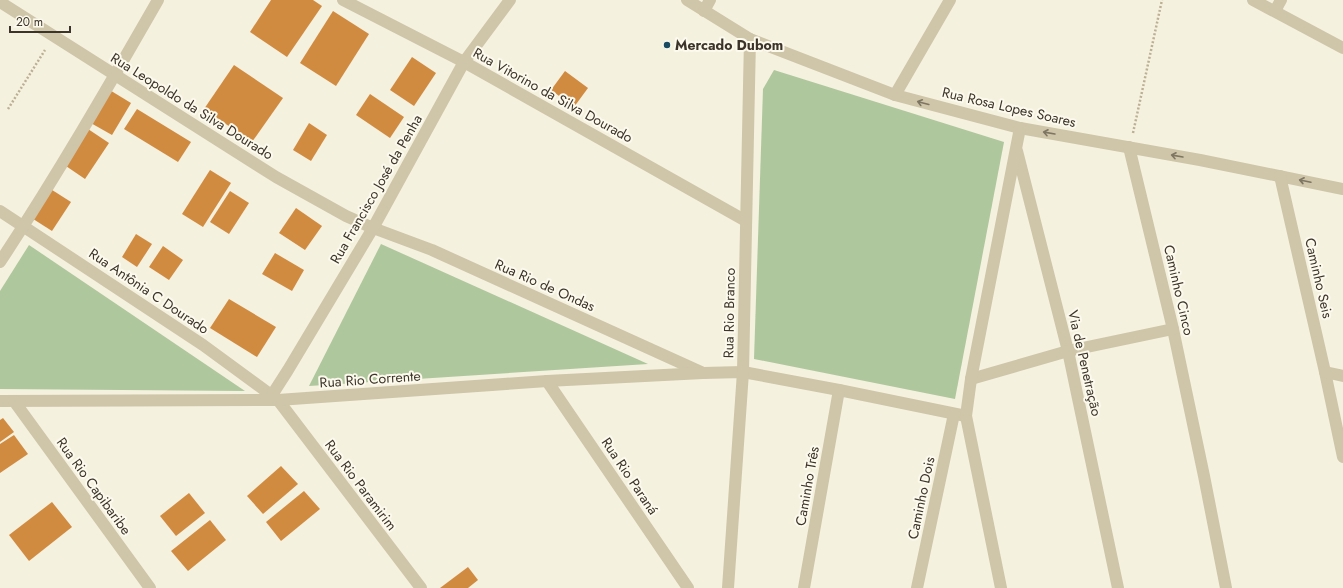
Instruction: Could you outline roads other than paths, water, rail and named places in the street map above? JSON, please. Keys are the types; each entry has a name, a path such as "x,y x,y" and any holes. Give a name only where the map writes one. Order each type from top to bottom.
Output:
{"street":[{"path":"0,262 24,226 115,76 158,0"},
{"name":"Rua Vitorino da Silva Dourado","path":"343,0 464,62 746,221"},
{"name":"Rua Francisco José da Penha","path":"275,397 288,370 372,228 464,62 510,0"},
{"name":"Rua Rosa Lopes Soares","path":"687,0 750,39 896,95 1020,128 1129,147 1343,188"},
{"path":"704,11 710,0"},
{"path":"896,95 950,0"},
{"path":"1253,0 1343,48"},
{"path":"1275,11 1280,0"},
{"name":"Rua Leopoldo da Silva Dourado","path":"0,2 276,177 346,216 372,228"},
{"name":"Rua Rio Branco","path":"728,588 743,372 750,39"},
{"name":"Via de Penetração","path":"1001,588 960,415 971,379 1020,128"},
{"name":"Via de Penetração","path":"1016,146 1068,351 1118,588"},
{"name":"Caminho Cinco","path":"1129,147 1173,329 1226,588"},
{"name":"Caminho Seis","path":"1280,176 1343,457"},
{"name":"Rua Antônia C Dourado","path":"0,211 203,345 275,397"},
{"name":"Rua Rio de Ondas","path":"372,228 432,250 703,373"},
{"path":"971,379 1068,351 1173,329"},
{"name":"Rua Rio Corrente","path":"0,401 275,397 547,381 743,372 960,415"},
{"path":"1325,372 1343,376"},
{"name":"Rua Rio Paraná","path":"547,381 688,588"},
{"name":"Caminho Três","path":"804,588 839,390"},
{"name":"Rua Rio Paramirim","path":"275,397 421,588"},
{"name":"Rua Rio Capibaribe","path":"14,401 150,588"},
{"name":"Caminho Dois","path":"916,588 960,415"}],"place":[{"name":"Mercado Dubom","path":"667,45"}]}
